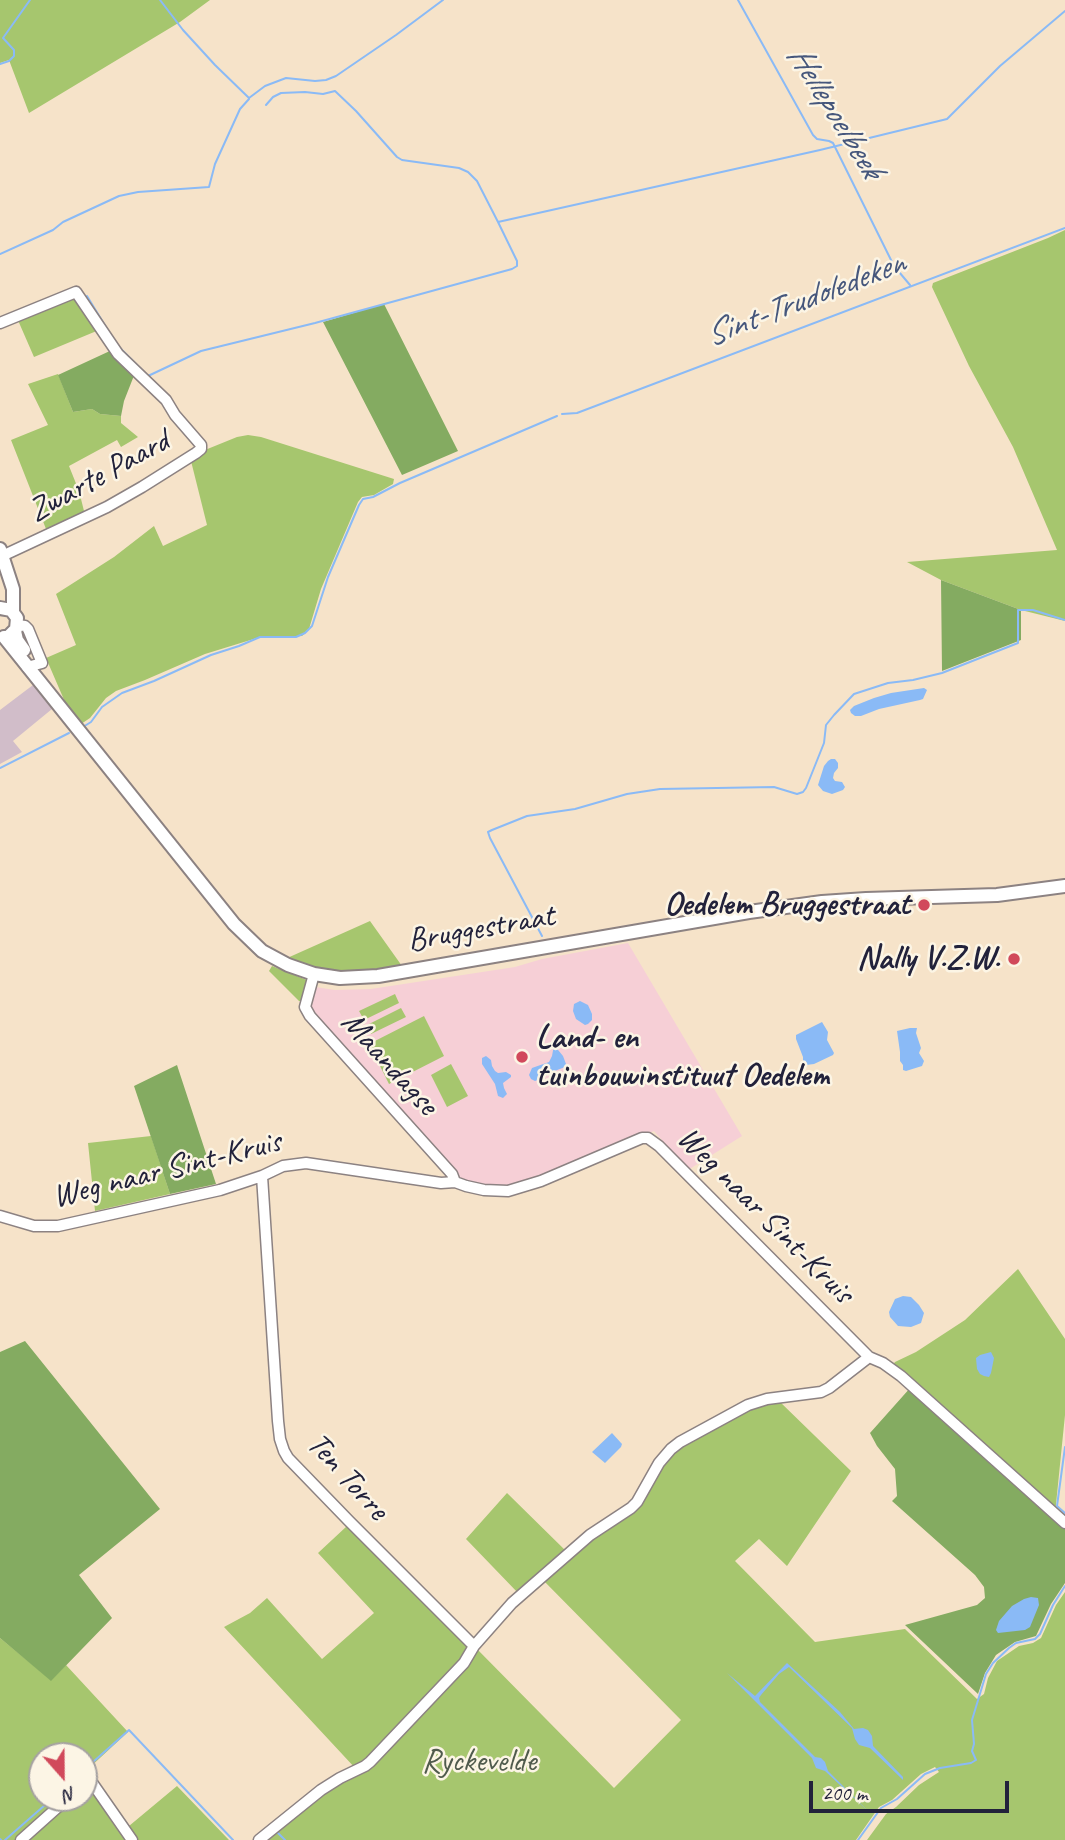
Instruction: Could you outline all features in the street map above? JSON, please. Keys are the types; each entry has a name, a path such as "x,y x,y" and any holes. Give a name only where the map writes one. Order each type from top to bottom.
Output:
{"main road":[{"name":"Bruggestraat","path":"1,553 13,589 5,609 17,618 9,633 33,670 240,931 262,951 314,974 340,978 377,976 748,912 821,902 997,895 1065,886"}],"street":[{"name":"Zwarte Paard","path":"0,323 76,292 114,349 166,400 175,415 201,445 201,449 151,482 107,507 9,555 1,553"},
{"path":"9,633 25,626 28,629 42,663 33,670"},
{"name":"Maandagse","path":"314,974 305,1007 310,1016 452,1174 456,1182"},
{"name":"Weg naar Sint-Kruis","path":"0,1216 34,1226 58,1226 220,1190 284,1166 306,1163 441,1183 456,1182 484,1190 508,1191 541,1181 642,1138 648,1138 869,1357 901,1376 1065,1523"},
{"name":"Ten Torre","path":"262,1176 278,1421 284,1451 349,1521 474,1646"},
{"path":"259,1840 321,1790 370,1762 464,1663 474,1646 512,1602 590,1535 637,1502 665,1454 680,1442 748,1405 767,1399 821,1392 869,1357"},
{"path":"98,1791 132,1840"},
{"path":"21,1840 52,1812"}],"shaded area":[{"path":"33,685 52,709 13,741 22,752 0,764 0,710"},
{"name":"Land- en tuinbouwinstituut Oedelem","path":"628,943 742,1136 688,1170 654,1131 527,1183 498,1189 469,1184 434,1151 311,1012 315,987 335,990 371,989 515,967 542,959"}],"green space":[{"path":"0,0 210,0 180,22 29,113 9,60 0,63"},
{"path":"1065,230 1065,621 1021,610 941,580 907,562 1057,550 1013,447 969,366 932,287 933,283"},
{"path":"74,295 99,330 34,357 17,318"},
{"path":"384,304 458,451 402,475 323,322"},
{"path":"112,350 135,373 121,416 100,414 92,409 73,412 58,375"},
{"path":"58,374 73,412 92,409 100,414 121,416 121,423 138,437 121,447 117,440 69,466 85,515 48,534 11,440 48,425 28,384"},
{"path":"248,435 394,479 393,484 374,495 362,497 358,502 321,589 309,629 302,636 257,638 205,654 116,691 81,724 65,702 46,658 76,645 56,594 114,557 154,526 163,546 207,525 191,461 205,450"},
{"path":"941,580 1021,610 1021,640 942,671"},
{"path":"370,921 402,966 340,972 285,959"},
{"path":"272,966 309,981 302,1001 269,971"},
{"path":"395,994 399,1003 364,1020 359,1011"},
{"path":"401,1008 406,1017 371,1034 367,1025"},
{"path":"424,1016 444,1056 389,1084 369,1044"},
{"path":"451,1064 468,1096 447,1107 431,1075"},
{"path":"177,1065 216,1184 170,1194 134,1086"},
{"path":"151,1136 170,1194 95,1211 88,1143"},
{"path":"1018,1269 1065,1339 1065,1415 1055,1514 892,1366 965,1320"},
{"path":"25,1341 160,1509 79,1575 112,1618 51,1681 0,1638 0,1352"},
{"path":"911,1387 1065,1523 1065,1583 1051,1604 1036,1636 1015,1642 996,1655 985,1673 978,1694 905,1625 977,1605 985,1598 984,1587 975,1575 892,1501 897,1496 895,1469 870,1433"},
{"name":"Ryckevelde","path":"778,1400 851,1471 787,1566 759,1539 735,1561 815,1642 905,1629 977,1699 984,1694 988,1678 997,1661 1019,1646 1041,1638 1065,1592 1065,1840 867,1840 886,1814 919,1785 939,1772 935,1767 921,1774 892,1800 879,1807 856,1840 267,1840 267,1836 320,1792 362,1770 476,1648 614,1788 681,1720 541,1578 622,1517 667,1454 738,1411"},
{"path":"507,1493 567,1552 519,1594 466,1539"},
{"path":"347,1526 468,1643 470,1652 356,1769 224,1627 250,1613 267,1598 322,1659 374,1613 318,1553"},
{"path":"0,1638 51,1680 66,1665 128,1732 98,1760 98,1742 28,1742 28,1812 50,1812 19,1840 0,1840"},
{"path":"177,1786 229,1840 137,1840 129,1826"},
{"path":"98,1798 131,1840 23,1840 54,1812 98,1812"}],"water":[{"path":"924,688 927,690 920,700 861,716 855,716 850,710 874,698"},
{"path":"831,759 838,763 833,778 842,782 845,787 832,794 823,791 818,785 824,766"},
{"path":"580,1001 588,1005 592,1014 592,1020 585,1025 576,1019 573,1011 574,1004"},
{"path":"822,1022 834,1053 814,1064 806,1065 796,1035"},
{"path":"917,1028 921,1048 919,1053 924,1061 922,1066 906,1071 900,1061 897,1031"},
{"path":"554,1045 563,1056 565,1067 538,1080 531,1079 529,1075 532,1068 549,1062"},
{"path":"486,1056 491,1060 495,1071 511,1075 503,1083 507,1094 503,1098 498,1096 495,1084 482,1064 482,1058"},
{"path":"911,1297 919,1305 924,1313 921,1323 911,1327 898,1326 890,1317 889,1312 895,1299"},
{"path":"991,1352 994,1358 989,1377 980,1374 976,1358"},
{"path":"612,1433 622,1444 605,1463 592,1452"},
{"path":"1031,1597 1038,1598 1039,1605 1030,1627 998,1633 996,1630 999,1621 1012,1606"},
{"path":"787,1663 840,1712 854,1729 868,1730 873,1746 903,1777 903,1780 870,1748 859,1745 852,1728 789,1667 779,1674 761,1695 760,1702 815,1757 825,1762 828,1771 868,1811 825,1771 816,1768 812,1758 727,1673 755,1696"}],"waterway":[{"name":"Hellepoelbeek","path":"0,64 14,56 14,50 3,38 30,0"},
{"name":"Hellepoelbeek","path":"160,0 183,30 249,98 265,86 286,78 315,81 336,76 443,0"},
{"name":"Hellepoelbeek","path":"738,0 813,135 817,139 833,143 894,266 910,285"},
{"path":"266,105 281,93 323,94 335,91 397,157 468,172 477,181 498,222 947,119 1000,66 1065,11"},
{"path":"0,254 119,196 209,187 215,164 240,109 249,99"},
{"path":"119,347 148,376 201,351 512,269 517,266 517,261 498,222"},
{"name":"Sint-Trudoledeken","path":"562,414 577,413 1065,228"},
{"path":"87,296 112,337"},
{"name":"Sint-Trudoledeken","path":"83,727 91,722 102,707 122,693 211,655 260,637 296,637 305,633 312,626 328,577 363,499 557,416"},
{"path":"542,936 488,832 527,816 575,809 627,794 660,789 774,787 797,794 803,792 824,743 826,725 854,694 888,683 942,673 1018,643 1018,610 1033,610 1065,620"},
{"name":"Sint-Trudoledeken","path":"0,768 69,733"},
{"name":"Sint-Trudoledeken","path":"1065,1447 1057,1506 1065,1513"},
{"path":"858,1840 881,1808 897,1799 925,1774 976,1760 972,1751 972,1720 986,1674 1009,1648 1016,1643 1035,1639 1040,1634 1065,1586"},
{"path":"98,1758 129,1730 233,1840"},
{"path":"5,1840 37,1812"},
{"path":"277,1832 285,1840"}],"place":[{"name":"Oedelem Bruggestraat","path":"924,905"},
{"name":"Nally V.Z.W.","path":"1014,959"},
{"name":"Land- en tuinbouwinstituut Oedelem","path":"522,1057"}]}
